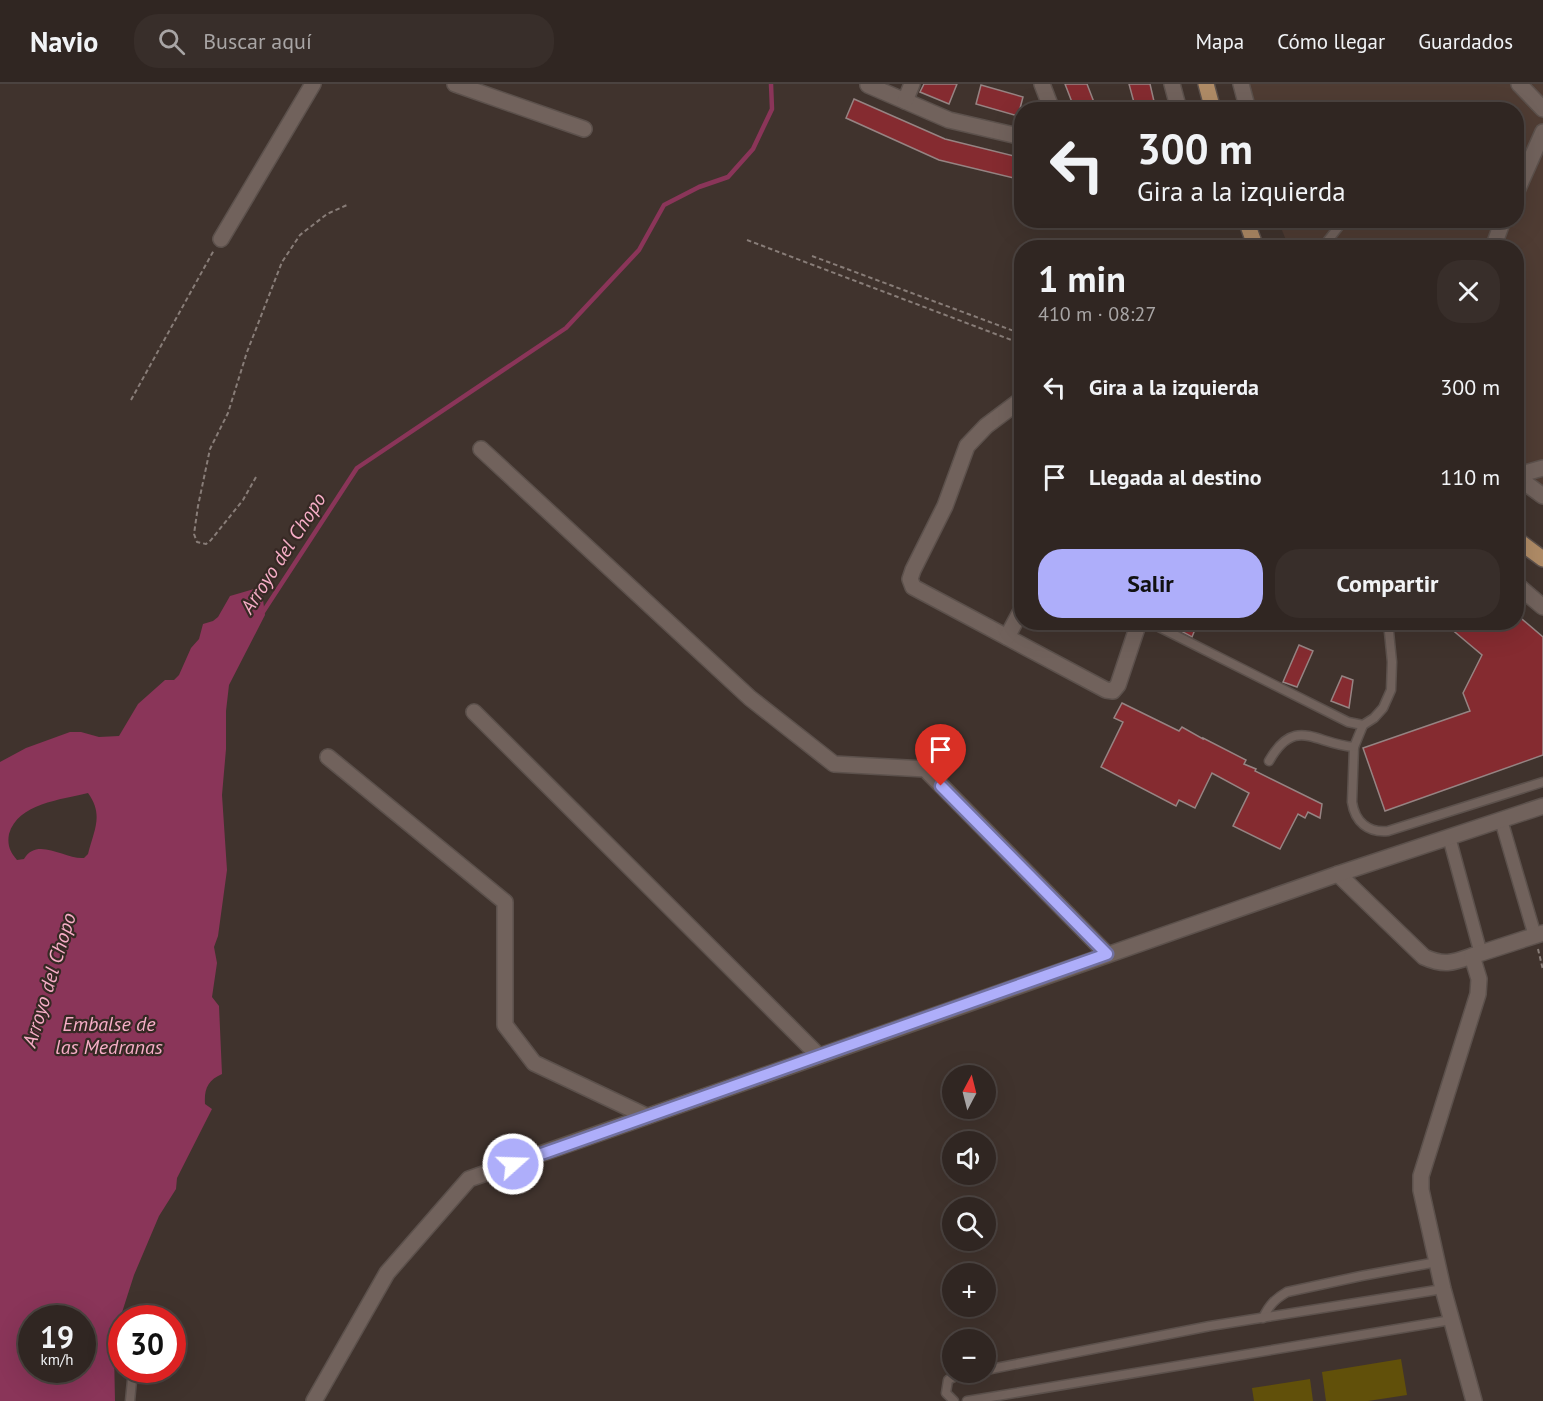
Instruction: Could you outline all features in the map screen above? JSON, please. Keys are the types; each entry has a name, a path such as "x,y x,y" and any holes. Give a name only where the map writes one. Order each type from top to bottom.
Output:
{"main road":[{"path":"1206,84 1211,102"},
{"path":"1524,545 1543,559"}],"street":[{"path":"221,240 313,84"},
{"path":"455,84 584,129"},
{"path":"905,101 912,84"},
{"path":"1041,84 1049,102"},
{"path":"1172,84 1177,102"},
{"path":"1241,84 1246,102"},
{"path":"868,85 949,120 1014,135"},
{"path":"1526,87 1543,109"},
{"path":"1524,175 1543,132"},
{"path":"1014,405 986,426 967,446 945,506 910,579 913,587 1106,690 1113,691 1118,685 1136,630"},
{"path":"481,449 750,698 834,764 925,769 1107,954"},
{"path":"1524,474 1543,468"},
{"path":"1524,482 1543,496"},
{"path":"1524,591 1543,608"},
{"path":"1007,637 1014,624"},
{"path":"474,712 818,1055"},
{"path":"328,757 505,902 505,1025 534,1063 646,1116"},
{"path":"314,1401 387,1273 469,1179 1107,954 1543,806"},
{"path":"1338,874 1424,957 1439,963 1453,963 1539,935 1501,820"},
{"path":"1449,837 1476,955 1478,994 1421,1176 1421,1190 1443,1289 1474,1401"}],"lane":[{"path":"1328,240 1338,228"},
{"path":"1165,630 1348,722 1363,725"},
{"path":"1389,630 1392,662 1391,690 1383,708 1363,725 1354,747 1353,811 1363,825 1380,832 1388,831 1543,782"},
{"path":"1269,761 1276,748 1297,735 1315,736 1332,744 1354,747"},
{"path":"1263,1318 1268,1307 1276,1298 1287,1292 1437,1262"},
{"path":"996,1368 1210,1326 1443,1289"},
{"path":"967,1401 1451,1320"},
{"path":"130,1401 132,1383"},
{"path":"948,1383 946,1393 954,1401"}],"path":[{"path":"256,477 243,500 211,540 206,544 197,542 194,534 210,449 228,412 247,352 282,262 300,235 327,214 347,205"},
{"path":"131,400 202,270 221,240"},
{"path":"747,240 1014,341"},
{"path":"812,256 1014,330"},
{"path":"1539,935 1543,970"}],"shaded area":[{"path":"1241,84 1543,84 1543,496 1524,481 1524,240 1286,240 1281,228 1524,228 1524,102 1246,102"},
{"path":"1401,1359 1407,1395 1368,1401 1326,1401 1322,1372"},
{"path":"1310,1379 1313,1401 1254,1401 1252,1388"}],"water":[{"name":"Embalse de las Medranas","path":"254,589 262,592 265,615 229,685 226,711 226,749 222,795 227,870 218,936 214,947 217,963 212,997 219,1006 222,1074 213,1079 206,1089 205,1104 212,1109 177,1178 176,1189 159,1216 134,1275 124,1305 108,1305 108,1383 115,1383 115,1401 0,1401 0,762 26,748 70,732 81,732 99,737 119,736 138,704 165,680 174,680 179,675 191,648 199,639 203,624 218,617 230,596","holes":["88,793 97,816 95,830 88,854 84,858 36,849 24,859 17,860 10,848 8,838 14,824 21,816 42,804"]}],"building":[{"path":"924,84 957,84 949,104 920,92"},
{"path":"1065,84 1087,84 1094,102 1072,102"},
{"path":"1129,84 1150,84 1154,102 1134,102"},
{"path":"981,85 1023,97 1022,102 1014,102 1014,115 976,104"},
{"path":"854,99 945,139 1014,156 1014,178 939,160 846,118"},
{"path":"1524,621 1543,637 1543,755 1385,811 1363,748 1470,711 1463,693 1482,655 1452,630 1524,630"},
{"path":"1179,630 1195,630 1192,637"},
{"path":"1299,645 1313,651 1297,687 1283,682"},
{"path":"1342,676 1353,680 1349,708 1331,701"},
{"path":"1122,703 1179,731 1182,727 1246,760 1244,764 1256,769 1255,771 1322,804 1320,818 1308,812 1305,818 1298,814 1280,849 1233,826 1249,793 1212,773 1195,808 1179,800 1176,806 1101,767 1123,722 1114,718"}],"waterway":[{"name":"Arroyo del Chopo","path":"263,612 357,468 566,328 639,250 664,205 699,187 728,177 753,149 772,109 771,84"}],"route":[{"path":"513,1164 1107,954 941,786"}]}
